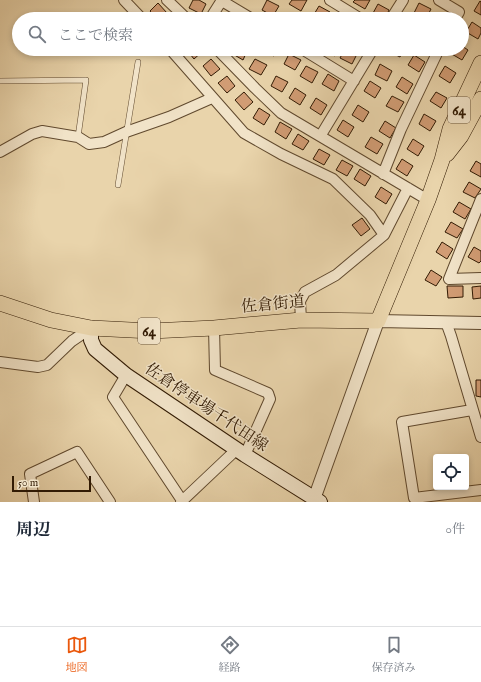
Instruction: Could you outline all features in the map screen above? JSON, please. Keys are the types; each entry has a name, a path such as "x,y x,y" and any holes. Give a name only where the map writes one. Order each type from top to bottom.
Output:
{"main road":[{"name":"64","path":"378,321 428,200 442,160 450,129 481,62"},
{"name":"64","path":"442,160 461,136 481,99"},
{"name":"佐倉街道","path":"0,303 51,320 91,328 151,331 214,328 301,320 378,321"},
{"name":"佐倉停車場千代田線","path":"91,328 91,340 95,349 126,375 316,501"}],"street":[{"path":"124,0 135,12"},
{"path":"167,0 180,12"},
{"path":"214,12 222,0 241,12"},
{"path":"330,0 350,12"},
{"path":"395,12 402,0"},
{"path":"439,0 459,12"},
{"path":"176,56 244,133 281,154 333,179 370,215 384,235"},
{"path":"223,56 281,113 321,135 428,200"},
{"path":"313,56 354,81"},
{"path":"321,135 369,56"},
{"path":"383,174 401,129 436,56"},
{"path":"0,152 32,134 42,131 78,137 89,144 104,142 126,132 169,117 212,98"},
{"path":"301,320 300,301 305,292 336,275 384,235 408,188"},
{"path":"481,199 449,279 481,278"},
{"path":"316,501 378,321 481,323"},
{"path":"446,322 475,412 481,437"},
{"path":"0,362 38,367 47,365 72,341 91,328"},
{"path":"126,375 113,397 182,502 241,452 270,399 268,393 215,370 214,328"},
{"path":"475,412 402,422 414,498 443,498 481,490"},
{"path":"34,502 30,474 77,452 110,502"}],"lane":[{"path":"118,185 138,62"},
{"path":"0,81 86,80 78,137"}],"building":[{"path":"193,0 199,0 206,4 202,12 197,12 189,8"},
{"path":"267,0 279,6 275,12 266,12 262,10"},
{"path":"292,0 307,0 301,11 289,4"},
{"path":"355,0 370,0 365,9 353,2"},
{"path":"480,1 481,2 481,15 474,11"},
{"path":"158,3 166,12 151,12 150,11"},
{"path":"419,3 431,9 430,12 414,12"},
{"path":"378,4 389,10 388,12 374,12"},
{"path":"319,6 330,12 315,12"},
{"path":"472,22 481,28 481,33 478,39 469,34 469,27"},
{"path":"236,56 245,56 243,60"},
{"path":"288,56 293,56 301,60 295,70 284,64"},
{"path":"341,56 356,56 352,64 340,58"},
{"path":"413,56 425,62 419,72 408,65"},
{"path":"455,56 464,56 462,60"},
{"path":"211,59 220,69 211,76 203,66"},
{"path":"255,59 267,65 261,75 249,69"},
{"path":"380,64 392,71 387,81 375,75"},
{"path":"306,66 318,72 312,83 300,76"},
{"path":"445,66 456,73 450,83 439,76"},
{"path":"328,74 339,81 334,91 322,84"},
{"path":"227,76 235,86 227,93 218,83"},
{"path":"276,76 288,82 282,92 271,86"},
{"path":"402,77 413,84 407,94 396,87"},
{"path":"370,81 381,88 375,98 364,91"},
{"path":"295,88 306,95 300,105 289,98"},
{"path":"244,92 253,102 244,110 235,100"},
{"path":"436,92 447,98 441,108 430,101"},
{"path":"392,96 404,102 398,112 386,106"},
{"path":"316,98 327,105 321,115 310,108"},
{"path":"358,105 369,112 363,122 352,115"},
{"path":"259,108 270,115 264,125 253,118"},
{"path":"424,114 436,121 430,131 419,124"},
{"path":"343,120 354,127 348,137 337,130"},
{"path":"385,121 396,128 390,138 379,131"},
{"path":"280,122 292,129 286,139 275,132"},
{"path":"298,134 309,141 303,150 292,144"},
{"path":"371,137 383,144 377,154 365,147"},
{"path":"413,139 424,146 418,156 407,149"},
{"path":"319,149 330,155 324,165 313,159"},
{"path":"402,159 413,166 407,176 396,169"},
{"path":"342,160 353,166 347,176 336,170"},
{"path":"476,161 481,164 481,177 470,171"},
{"path":"360,169 371,176 365,186 354,179"},
{"path":"469,182 481,189 475,198 463,192"},
{"path":"381,187 392,194 386,204 375,197"},
{"path":"459,202 471,209 465,219 453,212"},
{"path":"362,218 370,229 361,236 352,225"},
{"path":"451,222 463,229 457,238 445,232"},
{"path":"442,242 453,249 447,259 436,252"},
{"path":"474,247 481,251 481,261 479,263 468,257"},
{"path":"431,270 442,277 436,286 425,280"},
{"path":"447,286 463,286 463,297 448,298"},
{"path":"481,286 481,298 473,299 472,287"},
{"path":"476,380 481,380 481,397 476,396"}]}
